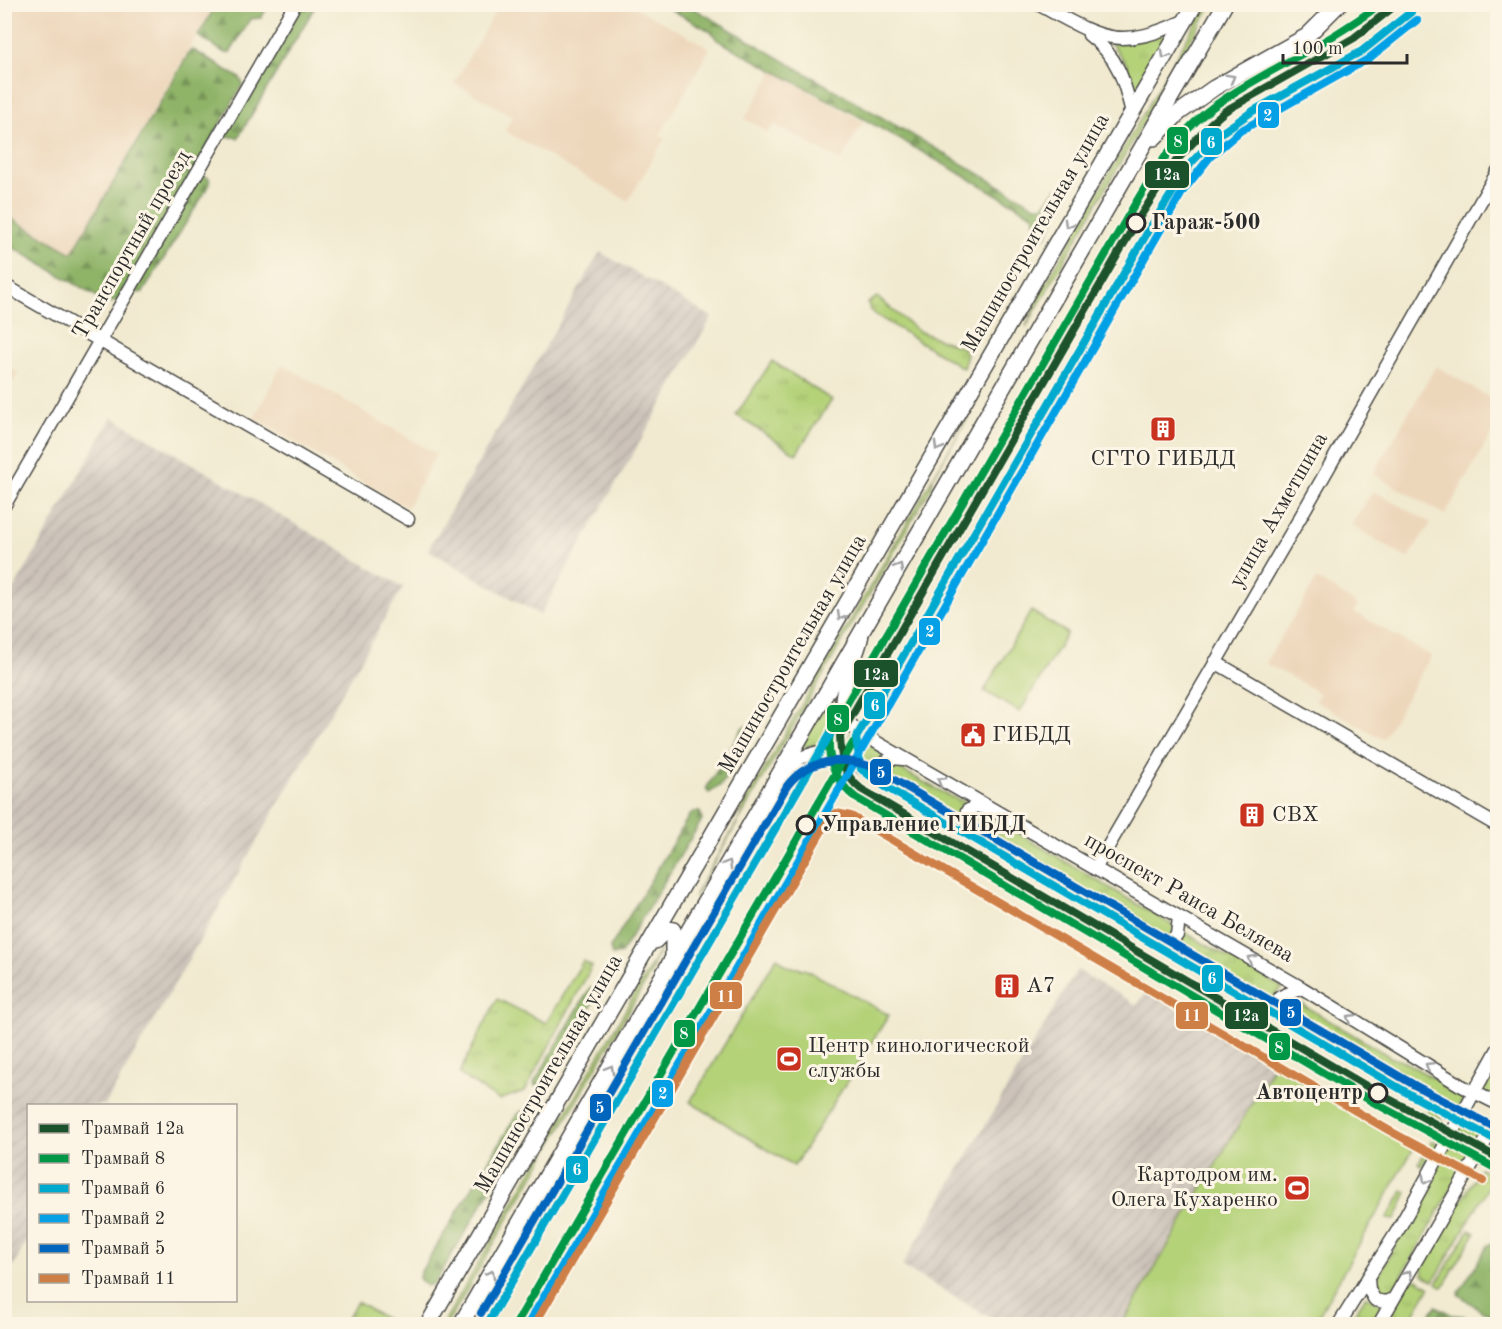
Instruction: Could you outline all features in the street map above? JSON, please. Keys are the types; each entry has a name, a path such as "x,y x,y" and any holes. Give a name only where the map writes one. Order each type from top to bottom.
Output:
{"main road":[{"name":"Машиностроительная улица","path":"428,1324 650,946 1195,4"},
{"path":"461,1324 1225,4"},
{"path":"1138,155 1180,112 1214,88 1307,36 1339,4"},
{"path":"994,351 989,370 993,378 1003,377 1017,364"},
{"path":"954,421 968,409 975,409 978,415 977,433"},
{"path":"689,878 684,894 686,905 699,902 714,887"},
{"path":"650,946 667,929 673,930 675,934 672,961"}],"street":[{"name":"Транспортный проезд","path":"4,506 295,4"},
{"path":"1038,4 1077,25 1107,37 1137,39 1186,20"},
{"path":"1077,25 1101,43 1118,64 1132,113"},
{"name":"улица Ахметшина","path":"1095,869 1301,516 1497,171"},
{"path":"4,285 408,519"},
{"name":"проспект Раиса Беляева","path":"863,630 858,657 840,694 845,718 857,731 1302,988 1473,1092 1497,1104"},
{"path":"1215,662 1277,695 1497,826"},
{"path":"744,835 765,817 799,758 814,752 842,757 1280,1015 1494,1135"},
{"path":"890,784 882,772 883,763 892,758 904,759"},
{"path":"976,834 966,822 967,811 976,807 989,809"},
{"path":"1158,943 1173,940 1177,935 1179,917"},
{"path":"1280,1015 1277,1006 1280,998 1302,988"},
{"path":"1339,1324 1368,1278 1497,1049"},
{"path":"1378,1324 1494,1135 1497,1120"},
{"path":"1368,1278 1369,1290 1375,1300 1385,1302 1393,1299"}],"shaded area":[{"path":"5,4 214,5 72,252 5,214"},
{"path":"499,5 631,5 710,48 660,135 665,138 628,201 505,131 513,116 454,83"},
{"path":"773,71 863,122 841,161 774,124 768,132 745,119"},
{"path":"600,252 712,317 540,615 428,550"},
{"path":"5,364 18,373 5,396"},
{"path":"282,364 436,454 407,508 254,418"},
{"path":"1436,366 1497,402 1497,424 1445,515 1373,474"},
{"path":"112,417 403,587 106,1104 27,1104 27,1241 5,1281 5,605"},
{"path":"1373,491 1431,523 1408,559 1351,525"},
{"path":"1317,579 1358,605 1354,612 1431,656 1383,739 1315,701 1320,693 1265,663"},
{"path":"1077,970 1137,1005 1147,990 1274,1065 1122,1324 1001,1324 902,1266"}],"green space":[{"path":"216,5 269,5 261,18 250,19 230,53 225,53 198,36"},
{"path":"298,5 316,5 238,138 227,136 224,131"},
{"path":"663,5 688,5 1035,206 1043,206 1056,189 1059,189 1062,191 1063,203 1046,236 1039,239 1034,237 1032,231 1036,224 1033,215 864,119 717,40 712,32"},
{"path":"1206,5 1211,5 1026,327 1041,292"},
{"path":"1170,32 1131,98 1127,65 1111,43"},
{"path":"193,50 240,78 243,84 119,300 108,303 5,243 5,215 72,253 190,51"},
{"path":"203,175 209,178 210,184 143,292 137,293 135,290 198,177"},
{"path":"877,297 918,331 963,348 967,355 963,368 870,310 868,303"},
{"path":"772,361 832,400 796,454 736,415"},
{"path":"971,412 933,478 932,486 695,896 739,819 742,808"},
{"path":"1031,611 1067,633 1020,712 984,691"},
{"path":"829,699 835,719 842,728 827,749 809,745 799,748"},
{"path":"748,726 751,733 721,785 709,793 706,789 743,727"},
{"path":"851,733 888,756 878,771 850,755 848,740"},
{"path":"891,764 949,796 971,804 961,820 887,776 885,767"},
{"path":"694,812 700,812 702,820 621,953 612,955 610,948 689,816"},
{"path":"984,813 1174,926 1173,935 1165,939 1132,920 1117,915 974,828 973,816"},
{"path":"1182,931 1283,988 1274,995 1273,1005 1170,946 1180,942"},
{"path":"669,935 654,961 652,971 447,1324 443,1324"},
{"name":"Центр кинологической службы","path":"777,957 787,966 807,970 889,1015 794,1166 690,1102"},
{"path":"583,961 592,966 525,1091 499,1100 459,1074 497,999 546,1023"},
{"path":"590,988 593,989 594,1001 548,1082 535,1086 534,1083"},
{"path":"1291,998 1392,1058 1403,1061 1465,1096 1457,1111 1283,1010 1283,1000"},
{"path":"1497,1057 1497,1103 1478,1092"},
{"name":"Картодром им. Олега Кухаренко","path":"1274,1065 1415,1146 1314,1324 1122,1324"},
{"path":"1430,1108 1441,1118 1442,1129 1439,1140 1422,1130 1420,1125"},
{"path":"522,1111 533,1112 533,1119 435,1283 426,1286 419,1278 420,1273 516,1116"},
{"path":"1463,1122 1483,1133 1392,1293 1380,1296 1374,1291 1374,1283"},
{"path":"1432,1141 1439,1144 1421,1166 1418,1164"},
{"path":"1497,1148 1497,1169 1493,1170 1482,1164 1488,1154"},
{"path":"1480,1169 1490,1174 1492,1181 1434,1281 1423,1275 1422,1268"},
{"path":"1403,1191 1407,1192 1395,1220 1387,1219"},
{"path":"1469,1230 1475,1233 1443,1287 1437,1283"},
{"path":"1493,1243 1498,1245 1496,1316 1483,1312 1458,1294 1488,1245"},
{"path":"1417,1279 1430,1287 1408,1324 1384,1324 1409,1282"},
{"path":"1366,1296 1384,1306 1373,1324 1347,1324"},
{"path":"357,1302 389,1321 387,1324 343,1324"},
{"path":"1436,1306 1452,1315 1464,1316 1466,1324 1434,1324 1431,1313"}],"tram line":[{"name":"8","path":"1380,4 1341,31 1220,102 1205,113 1179,139 1128,216 831,731 829,749 837,777 856,798 1373,1102 1493,1167"},
{"name":"12а","path":"1397,4 1354,38 1225,111 1176,161 1137,221 840,736 840,744 847,772 861,789 1378,1093 1498,1158"},
{"name":"6","path":"1411,12 1362,51 1253,111 1218,135 1191,163 1150,228 856,738 861,769 884,786 1411,1095 1498,1141"},
{"name":"2","path":"528,1324 734,972 1183,191 1210,157 1240,131 1368,59 1417,20"},
{"name":"6","path":"490,1319 838,721"},
{"name":"8","path":"516,1324 853,743"},
{"name":"5","path":"481,1313 787,786 805,770 826,762 850,762 874,768 1416,1086 1498,1129"},
{"name":"11","path":"535,1324 830,817 836,813 851,816 1390,1131 1483,1181"}],"place":[{"name":"Гараж-500","path":"1136,223"},
{"name":"СГТО ГИБДД","path":"1163,429"},
{"name":"ГИБДД","path":"973,735"},
{"name":"СВХ","path":"1252,815"},
{"name":"Управление ГИБДД","path":"806,825"},
{"name":"А7","path":"1007,986"},
{"name":"Центр кинологической службы","path":"789,1059"},
{"name":"Автоцентр","path":"1378,1093"},
{"name":"Картодром им. Олега Кухаренко","path":"1297,1188"}]}
